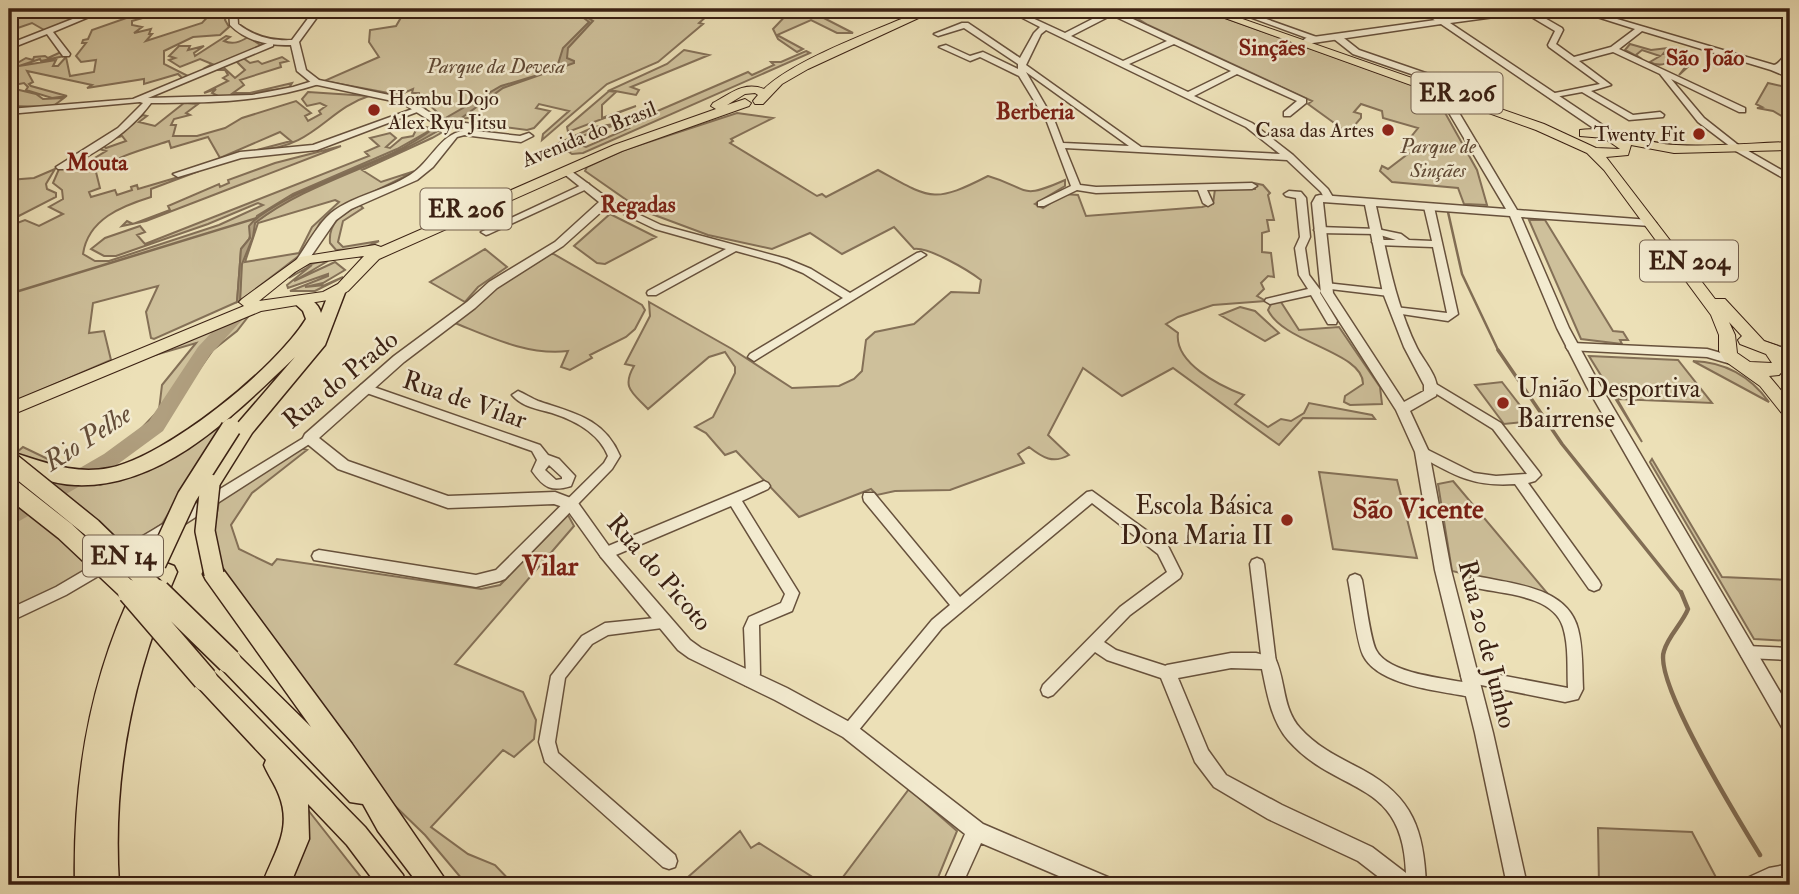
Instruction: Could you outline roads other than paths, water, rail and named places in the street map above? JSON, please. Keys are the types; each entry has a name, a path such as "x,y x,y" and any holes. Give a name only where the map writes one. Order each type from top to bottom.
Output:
{"highway":[{"path":"9,459 63,477 97,476 154,458 181,444 230,426 319,341 338,290"},
{"path":"106,885 105,822 113,733 138,639 187,496 230,426 302,341 314,319 311,308 294,300"},
{"path":"88,885 89,790 98,732 123,642 209,484 230,426"},
{"name":"EN 14","path":"9,459 109,544 229,661 396,831 436,885"},
{"path":"209,484 205,531 214,574 343,752 396,831"},
{"name":"EN 14","path":"9,487 65,531 127,588 205,679 356,836 393,885"},
{"path":"250,727 289,784 298,812 296,844 275,885"}],"main road":[{"name":"Avenida do Brasil","path":"150,349 250,300 277,282 290,267 302,262 376,248 611,145 713,108 812,57 922,9"},
{"name":"ER 206","path":"742,95 760,101 765,94 804,67 933,9"},
{"name":"ER 206","path":"1205,9 1451,96 1584,136"},
{"name":"ER 206","path":"1217,9 1560,127 1584,136 1606,154 1646,154"},
{"name":"Avenida do Brasil","path":"9,410 256,307 320,298 338,290 374,257 742,95"},
{"path":"1584,136 1615,137 1674,149"},
{"name":"EN 204","path":"1584,136 1718,314 1727,335 1727,345 1742,365 1770,386 1790,412"},
{"path":"1615,137 1625,145 1617,166 1624,177"},
{"path":"1624,177 1627,163 1646,154 1674,149 1790,146"},
{"name":"EN 204","path":"1624,177 1729,313 1785,364 1790,394"},
{"path":"336,256 350,261 354,273"},
{"path":"277,282 278,292 294,300"},
{"path":"1727,345 1742,339 1761,344"},
{"path":"1742,365 1765,372 1785,364"}],"street":[{"path":"9,47 104,9"},
{"path":"233,9 231,15 236,27 270,44"},
{"path":"135,101 270,44 295,41 318,9"},
{"path":"1008,9 1067,35 1249,125 1290,158 1325,191 1329,199 1650,223"},
{"path":"1232,9 1321,40"},
{"path":"1423,9 1615,137"},
{"path":"1306,41 1529,9 1559,30 1550,44 1607,85 1553,96"},
{"path":"1576,9 1774,68 1790,76"},
{"path":"1067,35 1112,14 1303,101 1287,114"},
{"path":"937,34 962,25 1139,149"},
{"path":"1023,68 1046,26"},
{"path":"1573,60 1614,48 1640,29"},
{"path":"48,32 66,54"},
{"path":"1334,51 1330,43 1335,38"},
{"path":"1335,38 1356,52 1445,81"},
{"path":"295,41 302,71 316,82 405,101 453,131"},
{"path":"1125,63 1174,41"},
{"path":"943,47 970,59 998,49"},
{"path":"1614,48 1742,110"},
{"path":"980,54 1023,68 1045,110 1076,187"},
{"path":"1774,68 1781,66 1790,55"},
{"path":"1189,94 1238,70"},
{"path":"1665,72 1667,81 1698,117 1790,179"},
{"path":"9,112 135,101 222,101 293,90 316,82"},
{"path":"1584,90 1627,117 1640,119 1660,114"},
{"path":"1703,90 1732,95"},
{"path":"1451,96 1447,101 1513,213 1572,347 1790,724"},
{"path":"61,167 94,149 137,117 149,101"},
{"path":"1566,106 1584,136"},
{"path":"178,174 240,155 314,148 421,109"},
{"path":"302,262 332,218 348,207 423,171 461,124 468,129 521,139 528,136 468,129"},
{"path":"1060,145 1290,158"},
{"path":"567,171 606,202 658,227 772,257 807,271 850,298"},
{"path":"486,232 586,186"},
{"path":"1200,186 1208,203"},
{"path":"1041,204 1076,187 1096,190 1252,186"},
{"path":"1289,194 1298,194 1301,198 1305,237 1300,248 1304,275 1332,321"},
{"name":"Rua 20 de Junho","path":"1329,199 1320,198 1317,203 1326,290 1402,409 1422,452 1443,570 1469,683 1487,746 1517,885"},
{"name":"Rua do Prado","path":"9,616 61,591 310,438 365,388 493,285 559,244 606,202"},
{"path":"1370,202 1389,293 1431,385 1431,393 1402,409"},
{"path":"1395,310 1448,317 1453,314 1435,244 1429,207"},
{"path":"323,230 325,246 336,256"},
{"path":"1319,230 1377,237 1400,245 1405,241 1435,244"},
{"path":"652,293 735,248"},
{"path":"754,357 921,255"},
{"path":"1269,301 1326,290 1389,293"},
{"path":"1707,353 1727,345"},
{"path":"1572,347 1707,353 1742,365"},
{"path":"1422,452 1471,480 1518,480 1535,475 1504,433 1490,421 1431,385"},
{"name":"Rua de Vilar","path":"365,388 536,448 545,461"},
{"path":"319,556 485,580 499,575 612,461 612,450 601,434 566,413 530,403 518,395"},
{"name":"Rua do Picoto","path":"310,438 343,465 437,499 464,503 555,498 570,504 606,553 665,623 695,653 849,731 976,831 1103,885"},
{"path":"1518,480 1594,585"},
{"path":"606,553 764,486"},
{"path":"849,731 937,624 1091,496 1163,550 1175,574 1125,611 1048,690"},
{"path":"869,497 959,606"},
{"path":"733,498 792,593 787,607 754,621 751,628 753,674 750,680"},
{"path":"1257,564 1272,691 1289,731 1316,755 1385,794 1404,818 1415,853 1416,885"},
{"path":"1355,580 1369,652 1381,668 1395,673 1573,694 1576,689 1569,623 1558,607 1545,599 1476,582"},
{"path":"665,623 616,626 595,633 558,676 547,743 551,757 669,861"},
{"path":"1094,644 1112,655 1167,673 1230,660 1251,659 1269,663"},
{"path":"1746,652 1790,654"},
{"path":"1167,673 1201,756 1220,781 1275,812 1365,854 1405,885"},
{"path":"952,885 976,831"},
{"path":"1754,885 1769,878 1790,874"}],"waterway":[{"path":"1448,212 1462,274 1498,350"},
{"path":"9,294 257,218"},
{"name":"Rio Pelhe","path":"9,519 111,459 156,426 204,351 233,320"},
{"path":"1498,350 1562,444 1682,594"},
{"path":"1682,594 1688,609 1666,646 1664,667 1684,720 1700,752 1760,855"}],"place":[{"name":"Hombu Dojo Alex Ryu Jitsu","path":"374,110"},
{"name":"Casa das Artes","path":"1388,130"},
{"name":"Twenty Fit","path":"1699,134"},
{"name":"União Desportiva Bairrense","path":"1503,403"},
{"name":"Escola Básica Dona Maria II","path":"1287,520"}],"district":[{"name":"Sinçães","path":"1272,47"},
{"name":"São João","path":"1705,57"},
{"name":"Berberia","path":"1035,111"},
{"name":"Mouta","path":"97,162"},
{"name":"Regadas","path":"638,204"},
{"name":"São Vicente","path":"1418,508"},
{"name":"Vilar","path":"550,565"}],"park label":[{"name":"Parque da Devesa","path":"496,66"},
{"name":"Parque de Sinçães","path":"1438,158"}]}
